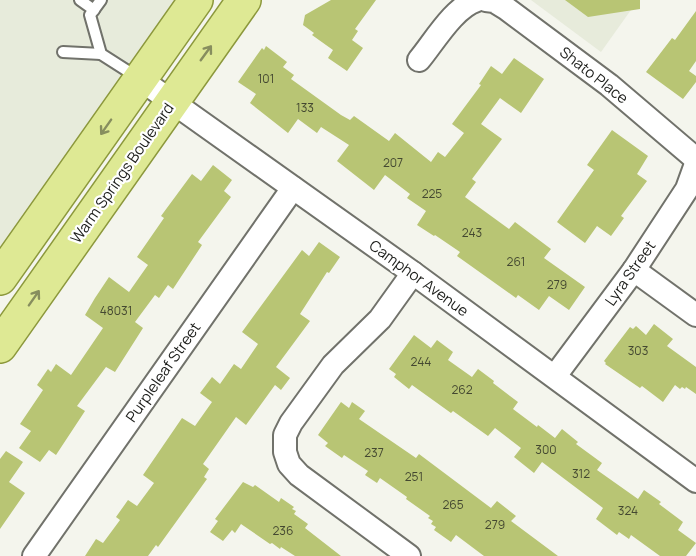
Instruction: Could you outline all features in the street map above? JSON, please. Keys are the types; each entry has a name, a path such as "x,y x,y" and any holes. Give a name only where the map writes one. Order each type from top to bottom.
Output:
{"main road":[{"path":"0,278 196,0"},
{"name":"Warm Springs Boulevard","path":"0,346 244,0"}],"street":[{"path":"419,60 456,14 477,0"},
{"name":"Shato Place","path":"486,0 494,1 507,9 609,85 696,159"},
{"name":"Camphor Avenue","path":"140,79 413,273 696,481"},
{"name":"Lyra Street","path":"555,376 634,270 687,189 696,164"},
{"name":"Purpleleaf Street","path":"34,556 293,188"},
{"path":"634,270 696,315"},
{"path":"409,556 293,470 286,459 284,442 291,423 333,365 380,319 413,273"}],"lane":[{"path":"80,0 94,10"},
{"path":"101,0 90,15 101,54"},
{"path":"63,52 101,54 140,79"}],"shaded area":[{"path":"0,0 180,0 0,257"},
{"path":"531,0 638,0 601,52"}],"building":[{"path":"331,0 376,0 355,29 358,31 352,40 363,48 347,71 328,58 333,50 312,35 314,33 303,25 305,15"},
{"path":"565,0 640,0 640,9 588,17"},
{"path":"696,11 696,61 689,71 696,76 696,82 683,99 646,72 672,38 675,40"},
{"path":"266,46 287,62 283,67 294,75 291,79 341,115 350,120 354,116 389,141 395,133 431,162 438,152 445,157 464,133 452,124 481,85 479,84 491,66 502,74 514,58 544,79 521,113 500,98 481,124 502,139 472,179 476,182 465,197 509,229 515,222 551,249 544,258 585,287 569,310 549,296 539,310 518,295 516,298 457,256 460,252 417,225 426,211 407,198 410,194 385,175 374,190 337,161 349,145 321,127 317,133 298,119 288,133 250,103 256,94 238,82 262,48 264,50"},
{"path":"612,130 648,156 637,174 647,181 621,216 624,218 611,236 597,226 585,243 557,222 594,170 587,165"},
{"path":"213,165 232,180 224,191 231,197 198,242 202,245 173,289 168,285 159,298 155,295 135,322 143,328 115,372 106,367 77,406 85,411 56,455 49,450 40,462 19,448 31,431 20,424 43,390 37,385 48,369 51,372 56,364 71,375 103,328 85,315 109,277 129,292 148,265 137,257 164,218 161,216 192,174 201,181"},
{"path":"319,242 340,257 329,273 327,272 300,314 310,321 276,367 290,378 281,390 275,385 246,425 236,417 203,464 209,469 204,477 207,479 158,547 156,545 148,556 85,556 96,539 103,543 120,520 116,517 128,500 137,506 154,483 143,475 182,418 195,426 212,402 200,393 212,377 220,384 234,364 241,369 258,344 242,332 302,250 309,256"},
{"path":"654,324 673,339 667,346 696,367 696,394 686,387 680,389 675,385 663,402 642,386 640,388 605,364 604,361 630,327 633,329 636,326 646,335"},
{"path":"414,335 431,348 437,340 453,352 448,360 472,377 478,369 518,402 513,409 537,427 538,425 555,438 562,429 578,442 576,444 602,463 597,470 638,499 644,490 661,502 659,504 683,522 678,530 696,543 686,556 660,556 631,535 629,539 619,532 617,535 596,519 603,508 542,462 534,473 514,457 521,448 495,428 488,436 412,385 409,389 394,377 396,374 389,369"},
{"path":"341,402 349,408 352,402 365,411 359,419 416,458 419,454 491,508 497,501 516,516 511,521 558,556 484,556 456,535 451,542 434,530 436,527 431,524 433,521 428,518 430,516 406,499 407,497 380,478 377,483 365,475 368,471 344,455 342,458 325,446 328,443 318,435"},
{"path":"6,451 23,462 9,482 25,493 0,529 0,459"},
{"path":"243,482 253,487 255,485 279,502 281,498 294,507 292,509 296,511 294,514 308,524 305,528 341,556 295,556 281,547 280,549 270,544 241,524 235,533 232,530 223,541 210,532 218,521 215,519"}]}
